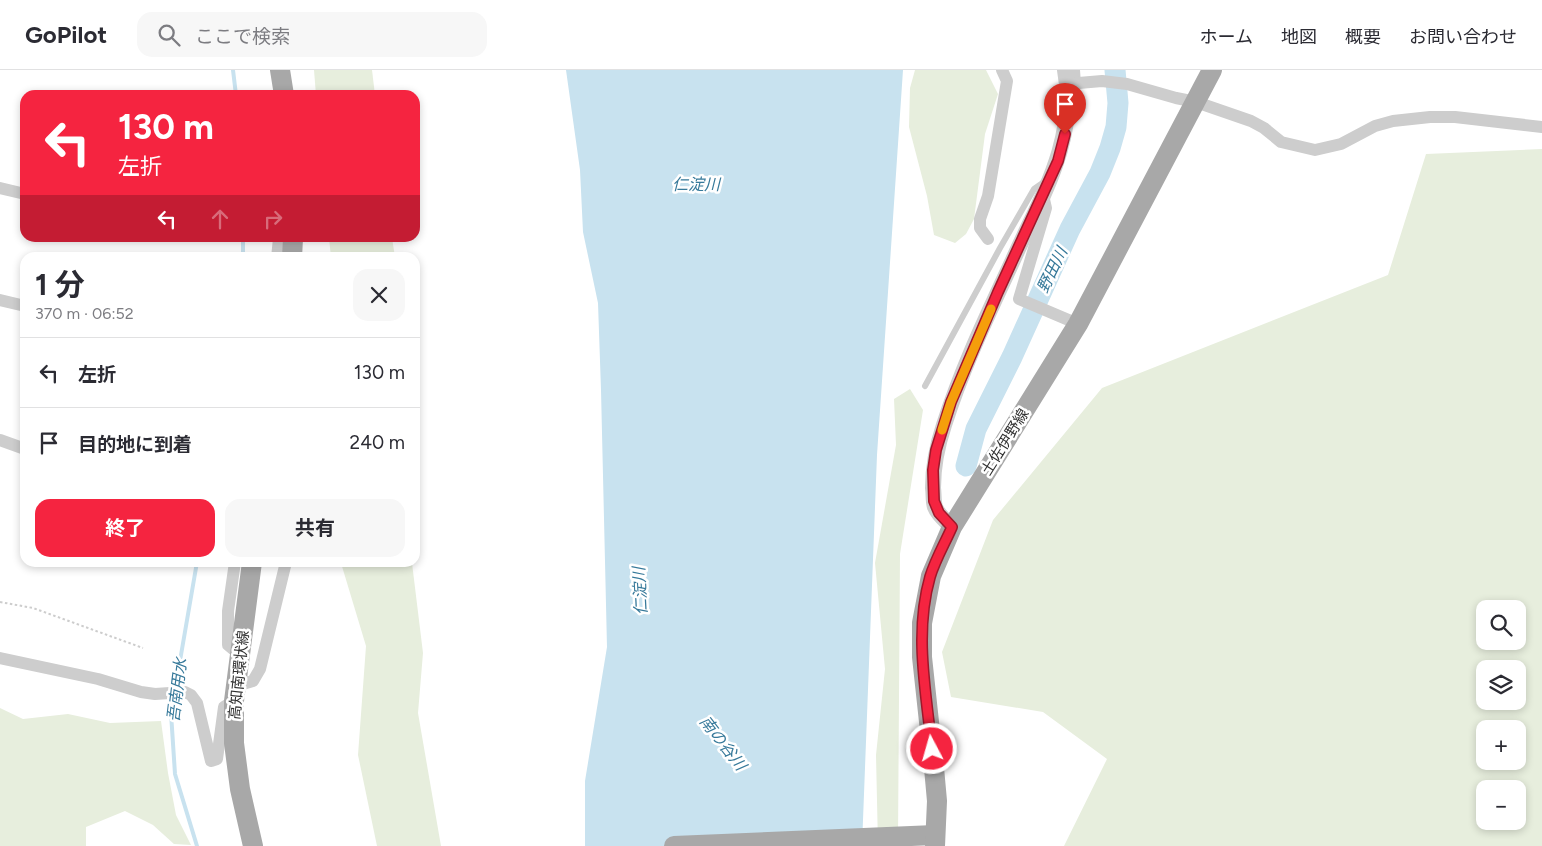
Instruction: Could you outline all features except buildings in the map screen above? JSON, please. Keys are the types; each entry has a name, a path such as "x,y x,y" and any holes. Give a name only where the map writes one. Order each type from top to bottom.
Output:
{"main road":[{"path":"280,70 283,90"},
{"name":"土佐伊野線","path":"935,841 936,793 922,657 922,623 931,576 952,527 1078,324 1212,70"},
{"name":"高知南環状線","path":"251,567 235,694 234,743 240,788 253,846"},
{"path":"674,846 909,836 935,841"}],"street":[{"path":"988,239 980,228 980,220 988,196 1007,81 1002,70"},
{"path":"952,527 939,513 934,501 933,470 936,450 951,402 1058,161 1065,134 1070,77 1127,84 1196,102 1251,121 1264,128 1281,142 1315,150 1341,144 1375,126 1393,121 1421,118 1455,117 1542,127"},
{"path":"0,188 20,193"},
{"path":"1043,194 1046,208 1019,296 1021,301 1078,324"},
{"path":"0,300 20,305"},
{"path":"0,440 20,447"},
{"path":"234,567 228,610 228,645 240,654"},
{"path":"0,658 98,679 141,692 155,694 185,692 191,695 197,703 211,761 217,759 224,707 235,694 253,681 260,669 285,567"}],"lane":[{"path":"924,386 1034,189 1050,176"}],"path":[{"path":"0,602 33,608 143,648"}],"green space":[{"path":"314,70 372,70 374,90 316,90"},
{"path":"915,70 986,70 998,94 985,134 974,219 966,234 955,243 934,235 927,196 909,127 910,88"},
{"path":"1542,149 1542,846 1064,846 1107,759 1043,712 951,697 942,652 993,520 1102,388 1388,275 1426,154"},
{"path":"329,242 393,242 394,252 330,252"},
{"path":"910,389 923,410 900,554 898,840 878,846 876,755 885,669 875,563 896,445 894,399"},
{"path":"342,567 412,567 423,653 418,713 441,846 377,846 358,755 366,646"},
{"path":"0,708 23,719 68,714 110,723 161,721 176,815 191,845 174,844 153,825 125,811 86,827 86,846 0,846"}],"water":[{"path":"566,70 903,70 877,455 862,846 585,846 585,781 607,647 601,390 598,303 583,232 580,170"}],"waterway":[{"name":"吾南用水","path":"233,70 235,90"},
{"name":"野田川","path":"966,466 976,429 1012,357 1070,229 1100,173 1110,148 1116,127 1118,103 1115,70"},
{"name":"吾南用水","path":"243,242 243,252"},
{"name":"吾南用水","path":"196,567 171,713 175,774 197,846"}],"slow traffic":[{"path":"942,430 951,402 991,309"}],"route":[{"path":"932,749 922,657 922,623 931,576 952,527 935,506 933,470 936,450 951,402 998,292 1058,161 1065,134"}],"water label":[{"name":"仁淀川","path":"696,184"},
{"name":"仁淀川","path":"640,591"},
{"name":"南の谷川","path":"723,743"}]}
